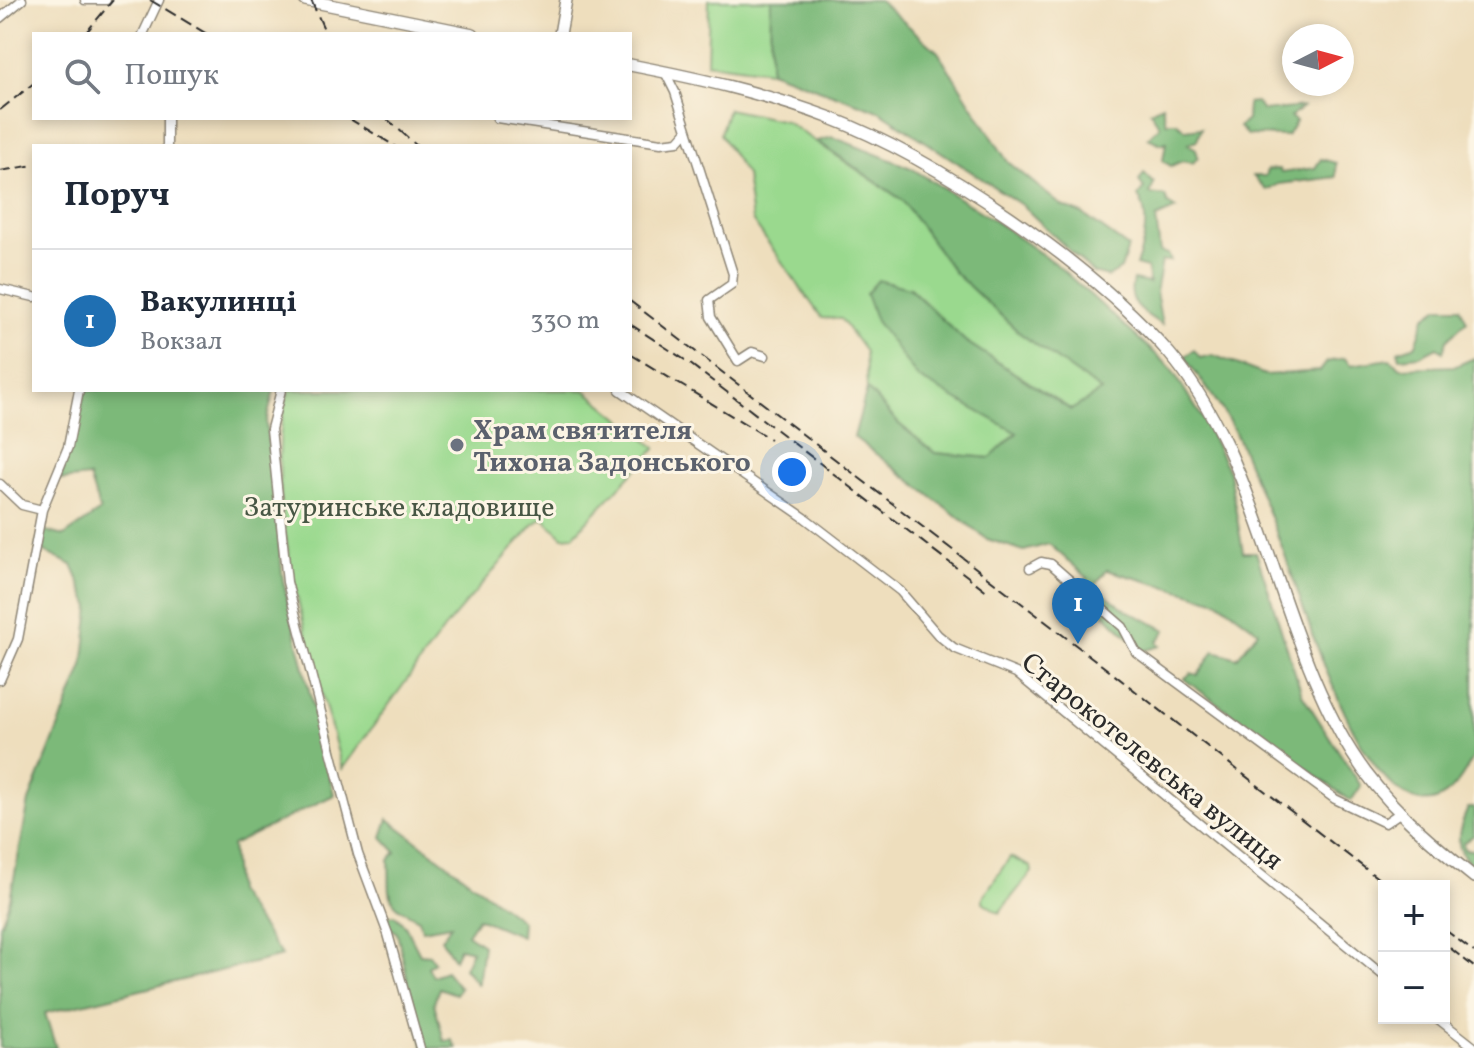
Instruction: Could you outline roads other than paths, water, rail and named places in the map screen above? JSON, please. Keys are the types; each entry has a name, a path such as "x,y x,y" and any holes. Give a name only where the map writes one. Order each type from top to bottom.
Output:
{"main road":[{"path":"305,0 328,2 464,32"},
{"path":"560,32 566,0"},
{"path":"632,65 717,83 831,118 896,147 931,167 1075,268 1131,315 1169,354 1196,389 1229,450 1336,724 1353,755 1401,812 1474,877"}],"street":[{"path":"0,18 22,0"},
{"path":"85,0 106,0"},
{"path":"144,32 159,0"},
{"path":"665,72 675,92 685,133 733,274 732,284 709,300 711,317 738,361 752,352 765,356"},
{"path":"167,120 167,144"},
{"path":"510,120 661,143 678,141 685,133"},
{"path":"0,289 32,297"},
{"path":"0,680 18,639 42,510 68,447 79,392"},
{"path":"280,392 271,429 287,582 358,854 388,934 420,1048"},
{"name":"Старокотелевська вулиця","path":"623,392 805,518 900,591 954,648 1016,673 1378,971"},
{"path":"0,484 22,505 42,510"},
{"path":"1030,568 1041,562 1051,564 1123,627 1136,652 1335,799 1385,823 1401,812"},
{"path":"1445,1024 1474,1047"}],"railway":[{"path":"87,32 113,0"},
{"path":"150,0 204,32"},
{"path":"311,0 325,32"},
{"path":"0,110 32,85"},
{"path":"351,120 392,144"},
{"path":"388,120 415,144"},
{"path":"0,171 32,165"},
{"path":"632,303 1380,880"},
{"path":"632,325 685,360 988,592"},
{"path":"632,355 770,439"},
{"path":"1450,934 1474,952"},
{"path":"1450,948 1474,967"}],"place":[{"name":"Храм святителя Тихона Задонського","path":"457,445"},
{"name":"Вакулинці","path":"1078,644"}],"park label":[{"name":"Затуринське кладовище","path":"399,506"}]}
